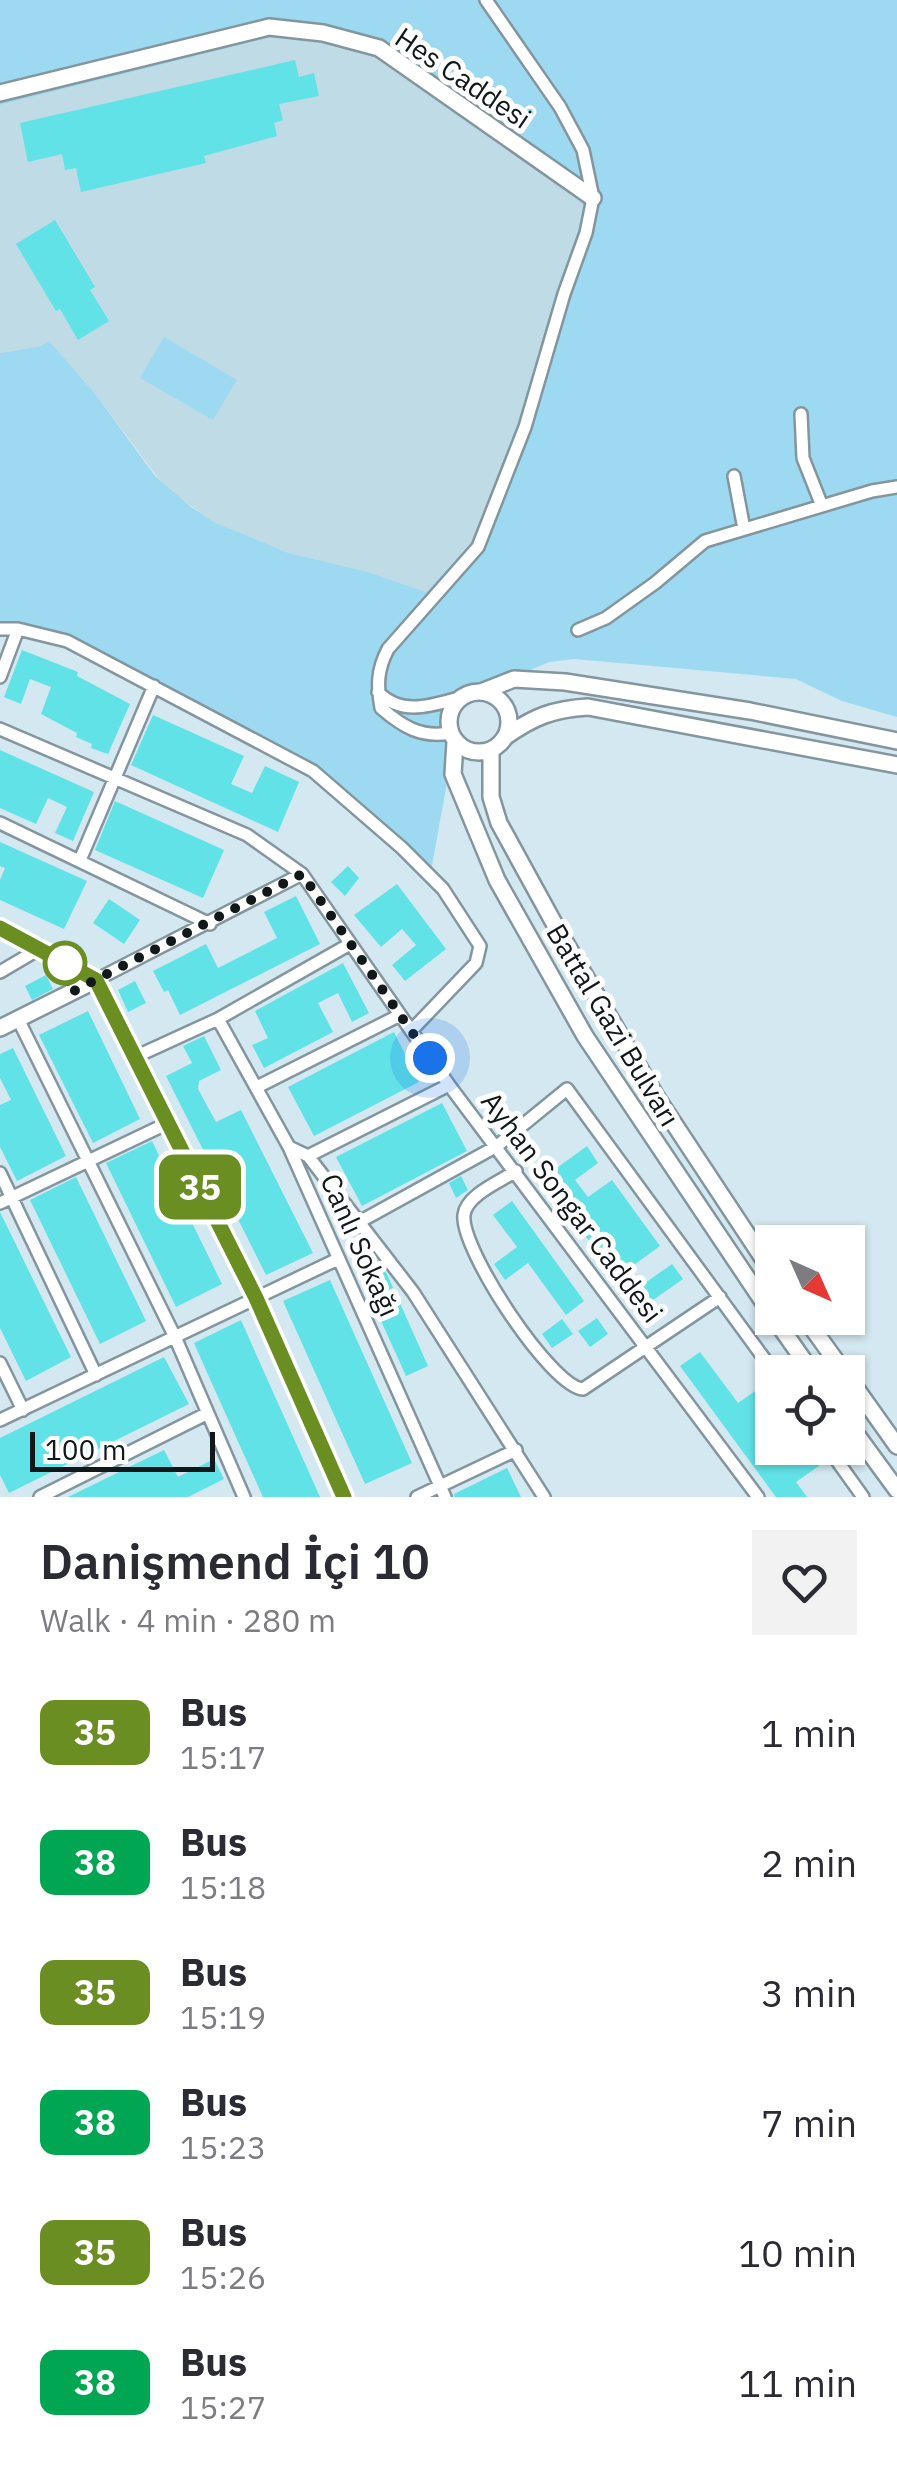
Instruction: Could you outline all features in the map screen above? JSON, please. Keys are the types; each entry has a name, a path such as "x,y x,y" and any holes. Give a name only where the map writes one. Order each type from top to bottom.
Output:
{"street":[{"path":"486,0 568,122 583,150 593,198 586,233 524,428 478,546 388,649 380,664 381,708 417,733 452,737 471,752 490,750 534,716 559,708 588,707 897,765"},
{"name":"Hes Caddesi","path":"0,93 270,28 322,33 379,48 593,198"},
{"path":"801,414 803,458 822,506"},
{"path":"734,476 744,529"},
{"path":"578,630 606,618 705,541 897,487"},
{"path":"0,629 18,629 67,641 312,771 402,848 443,890 478,941 480,952 476,962 411,1031"},
{"path":"0,677 18,629"},
{"path":"378,692 387,701 412,708 481,692 514,679 549,680 750,711 897,741"},
{"path":"80,860 154,686"},
{"path":"481,692 506,708 505,737"},
{"path":"452,737 450,713 462,697"},
{"name":"Ayhan Songar Caddesi","path":"0,729 246,835 302,874 449,1085 758,1497"},
{"name":"Battal Gazi Bulvarı","path":"452,737 453,774 497,880 586,1036 755,1289"},
{"name":"Battal Gazi Bulvarı","path":"490,750 491,797 500,823 555,925 658,1098 755,1246"},
{"path":"0,824 210,924"},
{"path":"0,1026 210,924 302,874"},
{"path":"0,928 96,980 256,1298 344,1497"},
{"path":"135,1058 218,1018 350,944"},
{"path":"0,972 39,949"},
{"path":"256,1087 400,1015"},
{"name":"Canlı Sokağı","path":"218,1018 288,1147 442,1491"},
{"path":"18,1019 174,1337 242,1494 227,1497"},
{"path":"308,1156 449,1085"},
{"path":"361,1221 498,1146 567,1089 762,1355"},
{"path":"6,1200 168,1122"},
{"path":"288,1147 308,1156 413,1292 544,1497"},
{"path":"516,1171 470,1202 464,1222 482,1270 518,1324 558,1374 579,1390 720,1296"},
{"path":"0,1173 6,1200 96,1374"},
{"path":"0,1420 338,1259"},
{"path":"0,1363 23,1410"},
{"path":"865,1401 897,1446"},
{"path":"40,1497 206,1414"},
{"path":"865,1446 897,1490"},
{"path":"417,1497 442,1491 516,1450"},
{"path":"840,1465 863,1497"}],"shaded area":[{"path":"0,0 897,0 897,717 842,701 796,679 575,659 549,662 463,694 431,871 355,797 298,755 58,631 0,621 0,353 49,341 96,395 155,476 214,522 289,553 368,572 426,592 474,540 530,389 554,298 585,210 578,198 374,53 321,39 280,35 0,105"},
{"path":"280,35 321,39 374,53 578,198 585,210 554,298 530,389 474,540 426,592 368,572 289,553 214,522 165,487 96,395 41,346 0,353 0,105"},
{"path":"164,337 237,380 213,420 140,378"}],"building":[{"path":"295,60 299,77 314,73 319,96 279,104 283,120 274,123 277,136 204,156 206,163 81,192 76,168 65,170 62,154 28,162 20,123"},
{"path":"55,220 95,287 90,290 109,321 78,340 16,244"},
{"path":"22,650 78,672 77,676 130,704 108,754 91,748 92,744 76,737 77,733 41,714 51,687 30,679 21,704 4,697"},
{"path":"153,715 244,756 231,784 252,793 265,766 299,782 278,832 131,765"},
{"path":"0,750 94,792 73,841 55,833 67,807 48,798 36,824 0,808"},
{"path":"115,801 224,850 203,898 95,850"},
{"path":"0,842 87,881 64,929 0,900 0,880 5,868 0,866"},
{"path":"348,866 359,878 345,896 331,882"},
{"path":"397,884 446,949 405,981 392,965 416,945 402,929 381,947 354,915"},
{"path":"296,896 320,944 180,1015 153,971 206,944 218,968 277,938 264,912"},
{"path":"109,899 140,920 124,944 93,923"},
{"path":"343,963 369,1013 352,1022 338,993 318,1003 333,1032 264,1068 252,1045 268,1038 255,1011"},
{"path":"46,975 53,989 32,1000 25,986"},
{"path":"135,981 146,1003 128,1012 118,990"},
{"path":"88,1011 140,1119 93,1143 39,1035"},
{"path":"394,1032 419,1082 314,1136 288,1087"},
{"path":"204,1036 221,1070 199,1081 198,1089 216,1122 241,1110 313,1253 266,1275 166,1076 192,1063 183,1046"},
{"path":"13,1048 66,1156 17,1181 0,1147 0,1105 11,1100 0,1078 0,1054"},
{"path":"442,1103 467,1151 362,1206 336,1157"},
{"path":"152,1141 222,1284 176,1307 106,1163"},
{"path":"587,1146 598,1163 575,1180 588,1197 612,1180 660,1246 616,1278 543,1178"},
{"path":"461,1176 468,1190 456,1198 449,1183"},
{"path":"76,1177 146,1321 100,1344 30,1200"},
{"path":"512,1201 584,1301 566,1315 528,1263 505,1280 494,1264 517,1247 493,1215"},
{"path":"0,1212 71,1357 26,1381 0,1328"},
{"path":"376,1259 387,1274 428,1366 406,1376 357,1268"},
{"path":"672,1264 683,1279 639,1310 628,1295"},
{"path":"330,1280 412,1463 365,1484 283,1301"},
{"path":"597,1318 608,1334 590,1347 578,1331"},
{"path":"562,1319 573,1334 552,1348 542,1334"},
{"path":"241,1320 320,1497 263,1497 209,1377 194,1343"},
{"path":"700,1352 738,1403 755,1391 755,1465 818,1465 796,1482 807,1497 776,1497 680,1366"},
{"path":"164,1357 189,1404 9,1493 0,1475 0,1438"},
{"path":"164,1450 178,1477 214,1459 224,1479 188,1497 68,1497"},
{"path":"507,1468 521,1497 454,1497 454,1494"}],"bus line":[{"name":"35","path":"0,928 96,980 256,1298 344,1497"}],"route":[{"path":"65,963 70,993 302,874 430,1058"}]}
